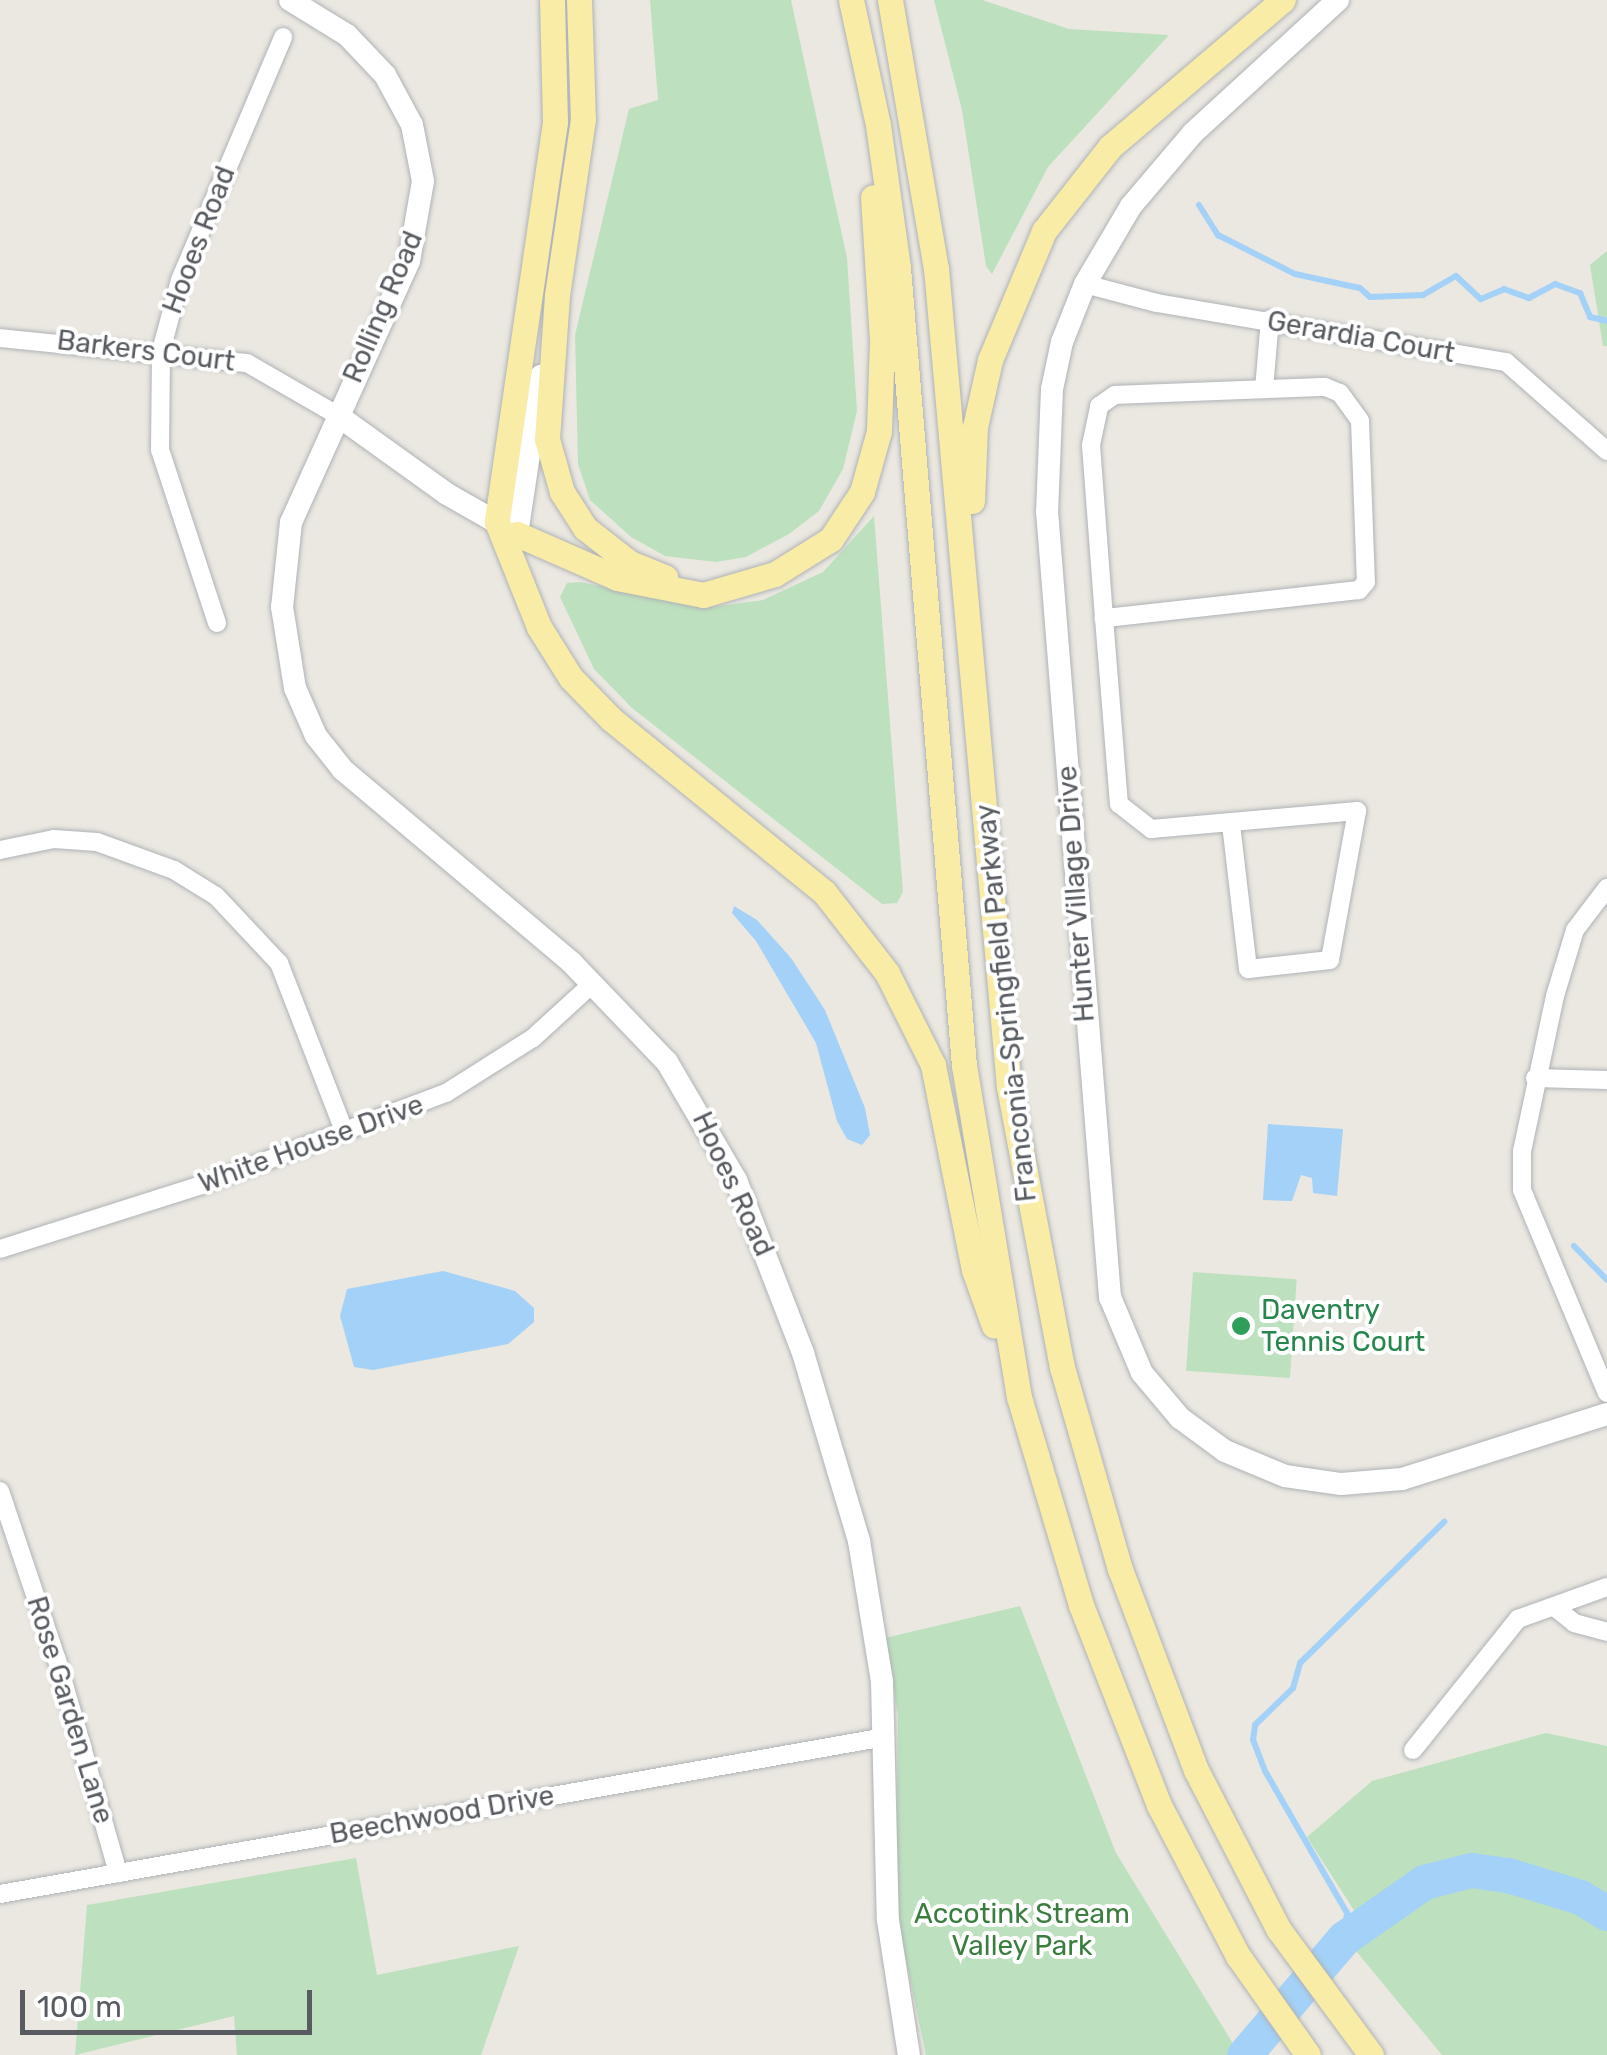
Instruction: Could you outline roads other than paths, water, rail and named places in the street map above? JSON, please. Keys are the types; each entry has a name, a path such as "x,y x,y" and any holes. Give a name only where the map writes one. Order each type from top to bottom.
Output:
{"main road":[{"path":"552,0 555,122 507,528 539,627 572,678 610,719 824,892 904,1002 933,1065 974,1270 1018,1397"},
{"path":"580,0 583,119 557,296 547,439 572,510 599,541 648,572 700,583 754,581"},
{"path":"507,528 570,562 661,590 722,594 789,568 831,538 862,492 879,431 882,340 874,210 837,0"},
{"name":"Franconia-Springfield Parkway","path":"850,0 878,125 898,268 964,1064 1018,1397 1104,1672 1159,1805 1216,1918 1308,2055"},
{"name":"Franconia-Springfield Parkway","path":"890,0 934,250 1019,1157 1066,1384 1120,1569 1169,1704 1258,1894 1371,2055"},
{"path":"986,810 985,664 972,471 984,380 1008,305 1044,231 1092,166 1283,0"}],"street":[{"name":"Rolling Road","path":"290,0 348,35 385,74 412,125 421,160 416,240 337,415 507,528"},
{"name":"Hunter Village Drive","path":"1338,0 1161,166 1085,284 1062,342 1052,389 1046,511 1105,1270 1126,1345 1161,1398 1199,1433 1255,1465 1316,1482 1402,1480 1607,1414"},
{"name":"Hooes Road","path":"217,624 160,450 161,352 180,280 282,38"},
{"name":"Gerardia Court","path":"1085,284 1156,303 1270,319 1506,362 1607,451"},
{"path":"507,528 557,296"},
{"path":"1264,389 1270,319"},
{"name":"Barkers Court","path":"0,338 247,363 337,415"},
{"path":"1104,618 1360,590 1366,582 1363,452 1354,407 1326,387 1115,395 1099,406 1091,445 1104,618 1120,804 1151,829 1357,811 1330,960 1248,969 1231,824"},
{"name":"Hooes Road","path":"337,415 298,502 283,565 286,648 308,720 361,789 594,984 690,1093 736,1180 769,1262 839,1463 859,1541 885,1738 888,1920 910,2055"},
{"path":"0,850 54,839 97,842 174,870 216,896 279,964 344,1130"},
{"path":"1607,888 1575,930 1535,1078 1522,1151 1527,1214 1576,1309 1607,1393"},
{"name":"White House Drive","path":"0,1249 202,1186 446,1094 489,1070 594,984"},
{"path":"1535,1078 1607,1080"},
{"name":"Rose Garden Lane","path":"0,1491 58,1660 118,1873"},
{"path":"1413,1750 1518,1619 1557,1609 1607,1587"},
{"path":"1557,1609 1574,1623 1607,1632"},
{"name":"Beechwood Drive","path":"0,1894 885,1738"}],"water":[{"path":"734,906 757,920 791,958 825,1010 865,1108 870,1135 862,1145 847,1139 837,1121 816,1043 756,941 732,913"},
{"path":"1268,1124 1343,1129 1337,1196 1313,1193 1312,1178 1301,1175 1292,1201 1263,1200"},
{"path":"443,1271 515,1291 534,1308 534,1322 508,1344 373,1370 354,1367 340,1316 347,1289"}],"waterway":[{"path":"1199,205 1218,235 1295,274 1360,288 1370,297 1423,295 1456,276 1481,299 1504,289 1529,298 1555,284 1580,293 1590,317 1607,321"},
{"path":"1574,1246 1607,1280"},
{"path":"1344,1938 1347,1913 1265,1771 1253,1740 1255,1725 1293,1688 1300,1663 1444,1522"},
{"path":"1244,2055 1344,1938 1424,1882 1471,1870 1508,1875 1580,1897 1607,1913"}],"place":[{"name":"Daventry Tennis Court","path":"1241,1326"}],"park label":[{"name":"Accotink Stream Valley Park","path":"1022,1930"}]}
